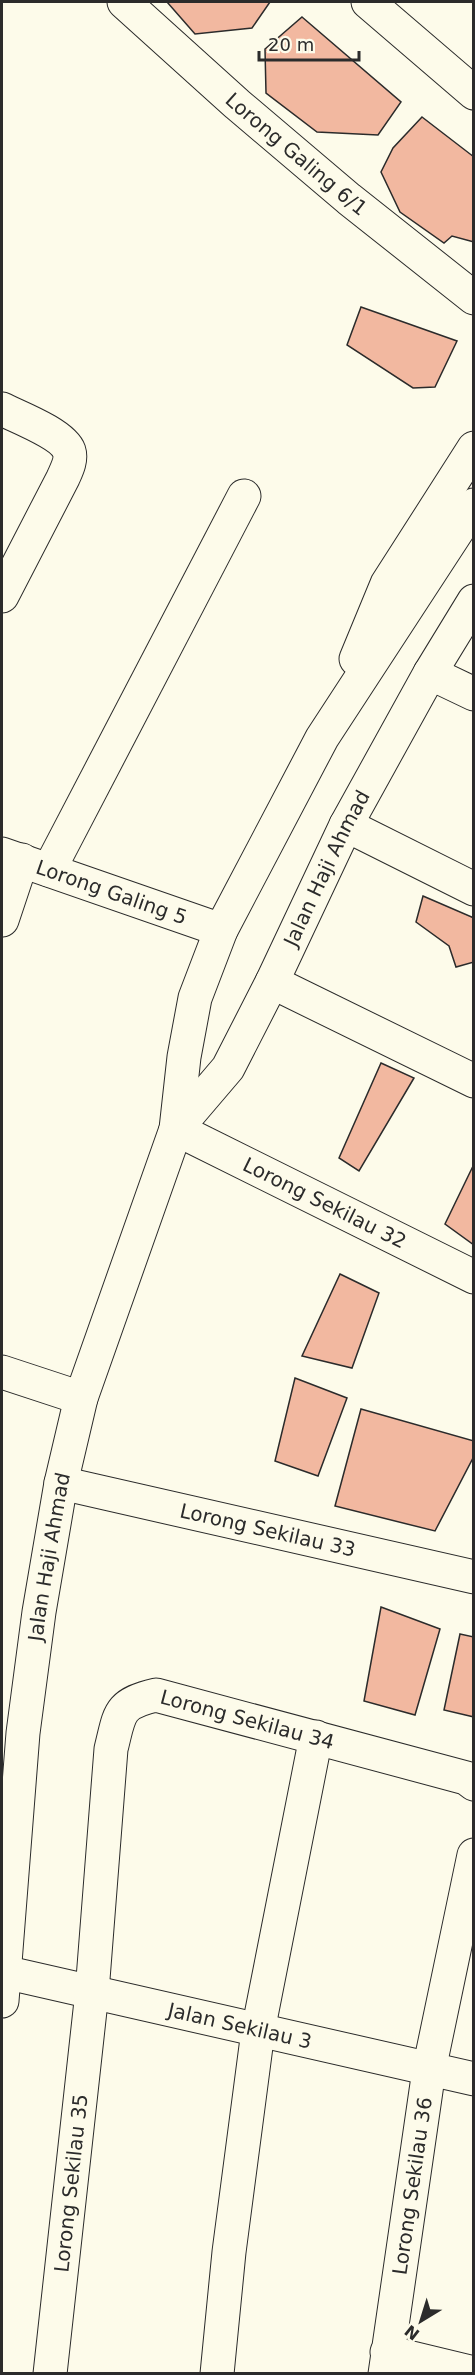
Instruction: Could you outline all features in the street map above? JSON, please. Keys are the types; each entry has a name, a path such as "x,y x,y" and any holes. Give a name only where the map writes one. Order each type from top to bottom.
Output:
{"street":[{"name":"Lorong Galing 6/1","path":"124,2 237,104 474,298"},
{"path":"368,2 474,93"},
{"path":"2,409 52,434 65,444 70,452 69,464 63,478 2,596"},
{"name":"Jalan Haji Ahmad","path":"3,1987 12,1729 39,1612 61,1483 81,1398 176,1129 184,1057 195,998 221,930 322,738 387,584 474,448"},
{"path":"2,920 24,861 244,496"},
{"name":"Jalan Haji Ahmad","path":"322,738 474,505"},
{"name":"Jalan Haji Ahmad","path":"176,1129 228,1068 272,982 346,825 430,673 474,601"},
{"path":"430,673 474,694"},
{"path":"346,825 474,889"},
{"name":"Lorong Galing 5","path":"24,861 221,930"},
{"path":"272,982 474,1081"},
{"name":"Lorong Sekilau 32","path":"176,1129 474,1277"},
{"path":"2,1372 81,1398"},
{"name":"Lorong Sekilau 33","path":"61,1483 474,1577"},
{"name":"Lorong Sekilau 34","path":"92,1992 111,1749 119,1717 126,1705 156,1695 466,1778 474,1784"},
{"path":"217,2373 229,2252 258,2031 316,1737"},
{"path":"429,2070 474,1855"},
{"name":"Jalan Sekilau 3","path":"3,1987 92,1992 474,2079"},
{"name":"Lorong Sekilau 35","path":"50,2373 92,1992"},
{"name":"Lorong Sekilau 36","path":"386,2363 429,2070"},
{"path":"386,2363 474,2373"}],"building":[{"path":"167,2 270,2 252,28 195,34"},
{"path":"302,17 401,102 378,135 317,132 266,93 265,49"},
{"path":"422,117 474,157 474,242 452,236 444,243 400,212 381,172 393,148"},
{"path":"361,307 457,341 435,387 413,388 347,345"},
{"path":"423,896 474,918 474,962 456,967 449,946 416,922"},
{"path":"381,1063 414,1078 359,1171 339,1158"},
{"path":"474,1164 474,1245 445,1224"},
{"path":"340,1274 379,1293 352,1368 302,1356"},
{"path":"295,1378 347,1398 318,1476 275,1461"},
{"path":"361,1409 474,1441 474,1456 435,1531 335,1506"},
{"path":"381,1607 440,1629 415,1715 364,1701"},
{"path":"460,1634 474,1637 474,1717 444,1710"}]}
